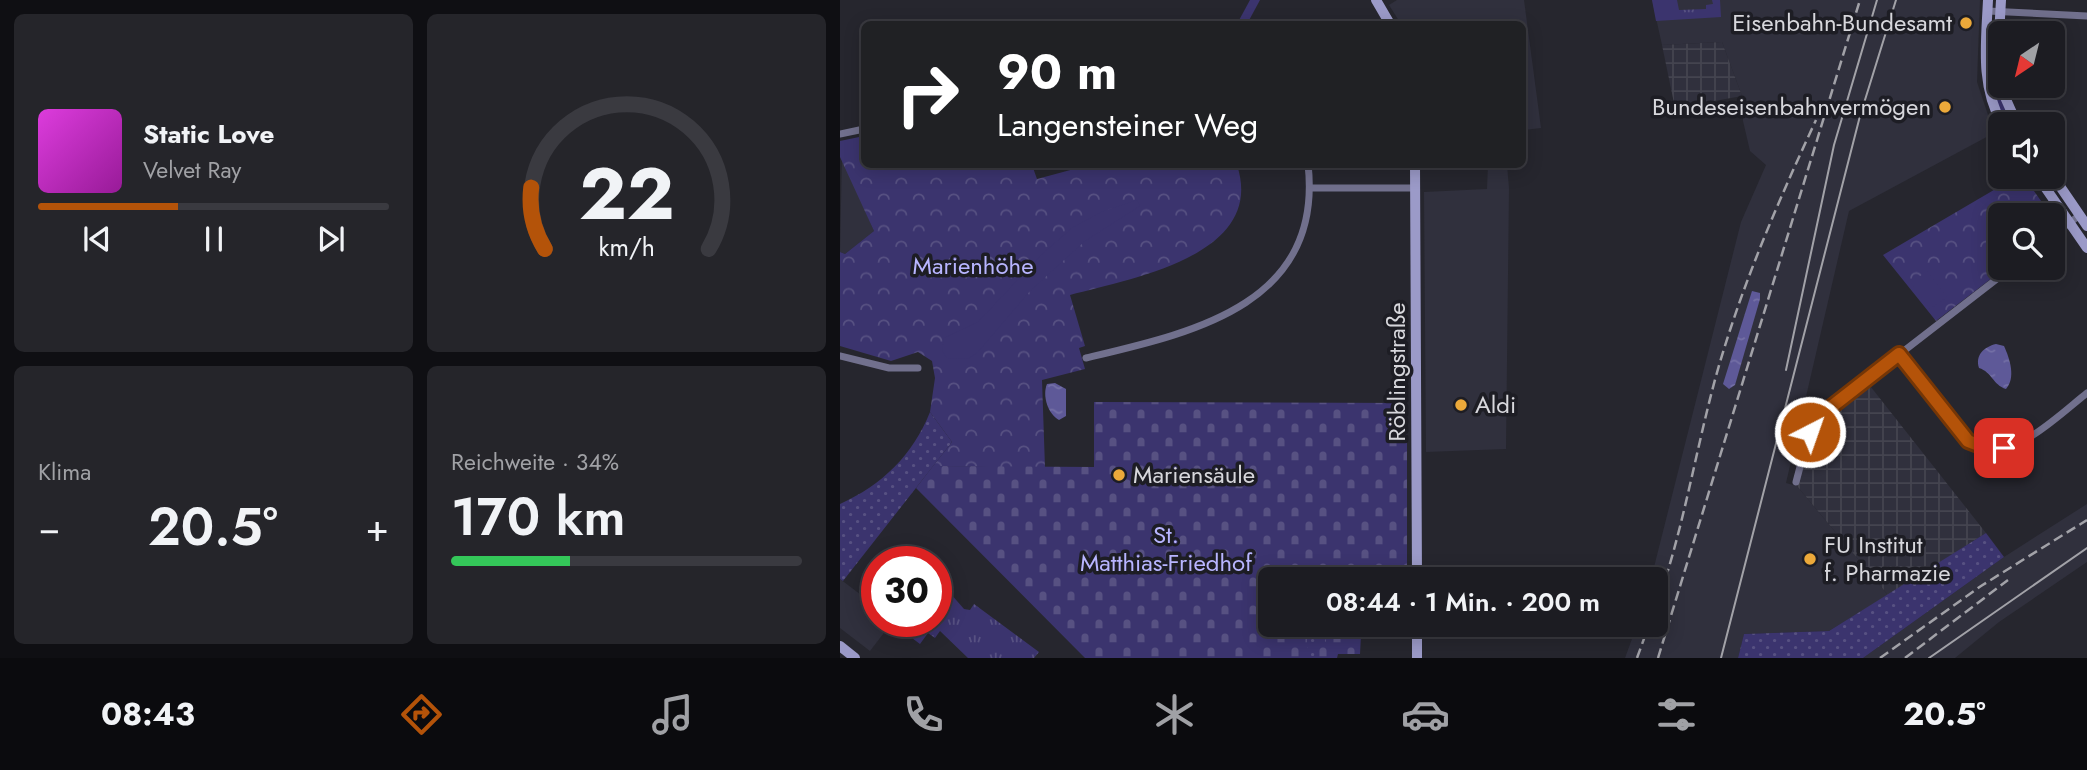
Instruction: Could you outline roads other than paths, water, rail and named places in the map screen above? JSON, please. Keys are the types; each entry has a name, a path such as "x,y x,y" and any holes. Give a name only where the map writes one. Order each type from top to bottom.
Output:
{"street":[{"path":"1376,0 1388,21"},
{"path":"2000,21 2001,0"},
{"path":"1996,112 1985,71 1988,6 2000,12 2087,16"},
{"path":"840,134 861,130"},
{"path":"1086,358 1197,329 1247,302 1271,281 1292,255 1305,224 1310,188 1308,168"},
{"name":"Röblingstraße","path":"1415,168 1418,567"},
{"path":"1310,188 1416,188"},
{"path":"2046,189 2087,248"},
{"path":"2062,189 2087,226"},
{"path":"2065,225 2080,215"},
{"path":"1796,482 1812,422 1995,280"},
{"path":"1899,354 1964,436 1983,449 2004,448 2029,436 2087,393"},
{"path":"840,356 889,368 918,368"},
{"path":"1417,637 1417,658"},
{"path":"840,646 855,658"}],"water":[{"path":"1752,291 1760,293 1760,299 1735,385 1729,389 1723,384"},
{"path":"1996,344 2004,346 2010,362 2011,379 2006,389 1979,368 1978,359 1982,352"},
{"path":"1055,383 1066,389 1066,416 1059,420 1052,414 1046,399 1047,384"}],"tram line":[{"path":"1786,370 1834,145 1877,0"},
{"path":"1721,658 1860,116 1896,0"},
{"path":"1929,658 2087,548"}],"railway":[{"path":"1658,658 1860,0"},
{"path":"1668,569 1726,343 1761,246 1816,120"},
{"path":"1880,658 1981,586 2087,520"},
{"path":"1905,658 2008,580"},
{"path":"1637,658 1645,637"}],"place":[{"name":"Eisenbahn-Bundesamt","path":"1966,23"},
{"name":"Bundeseisenbahnvermögen","path":"1945,107"},
{"name":"Aldi","path":"1461,405"},
{"name":"Mariensäule","path":"1119,475"},
{"name":"FU Institut f. Pharmazie","path":"1810,559"}],"park label":[{"name":"Marienhöhe","path":"973,266"},
{"name":"St. Matthias-Friedhof","path":"1166,549"}]}
